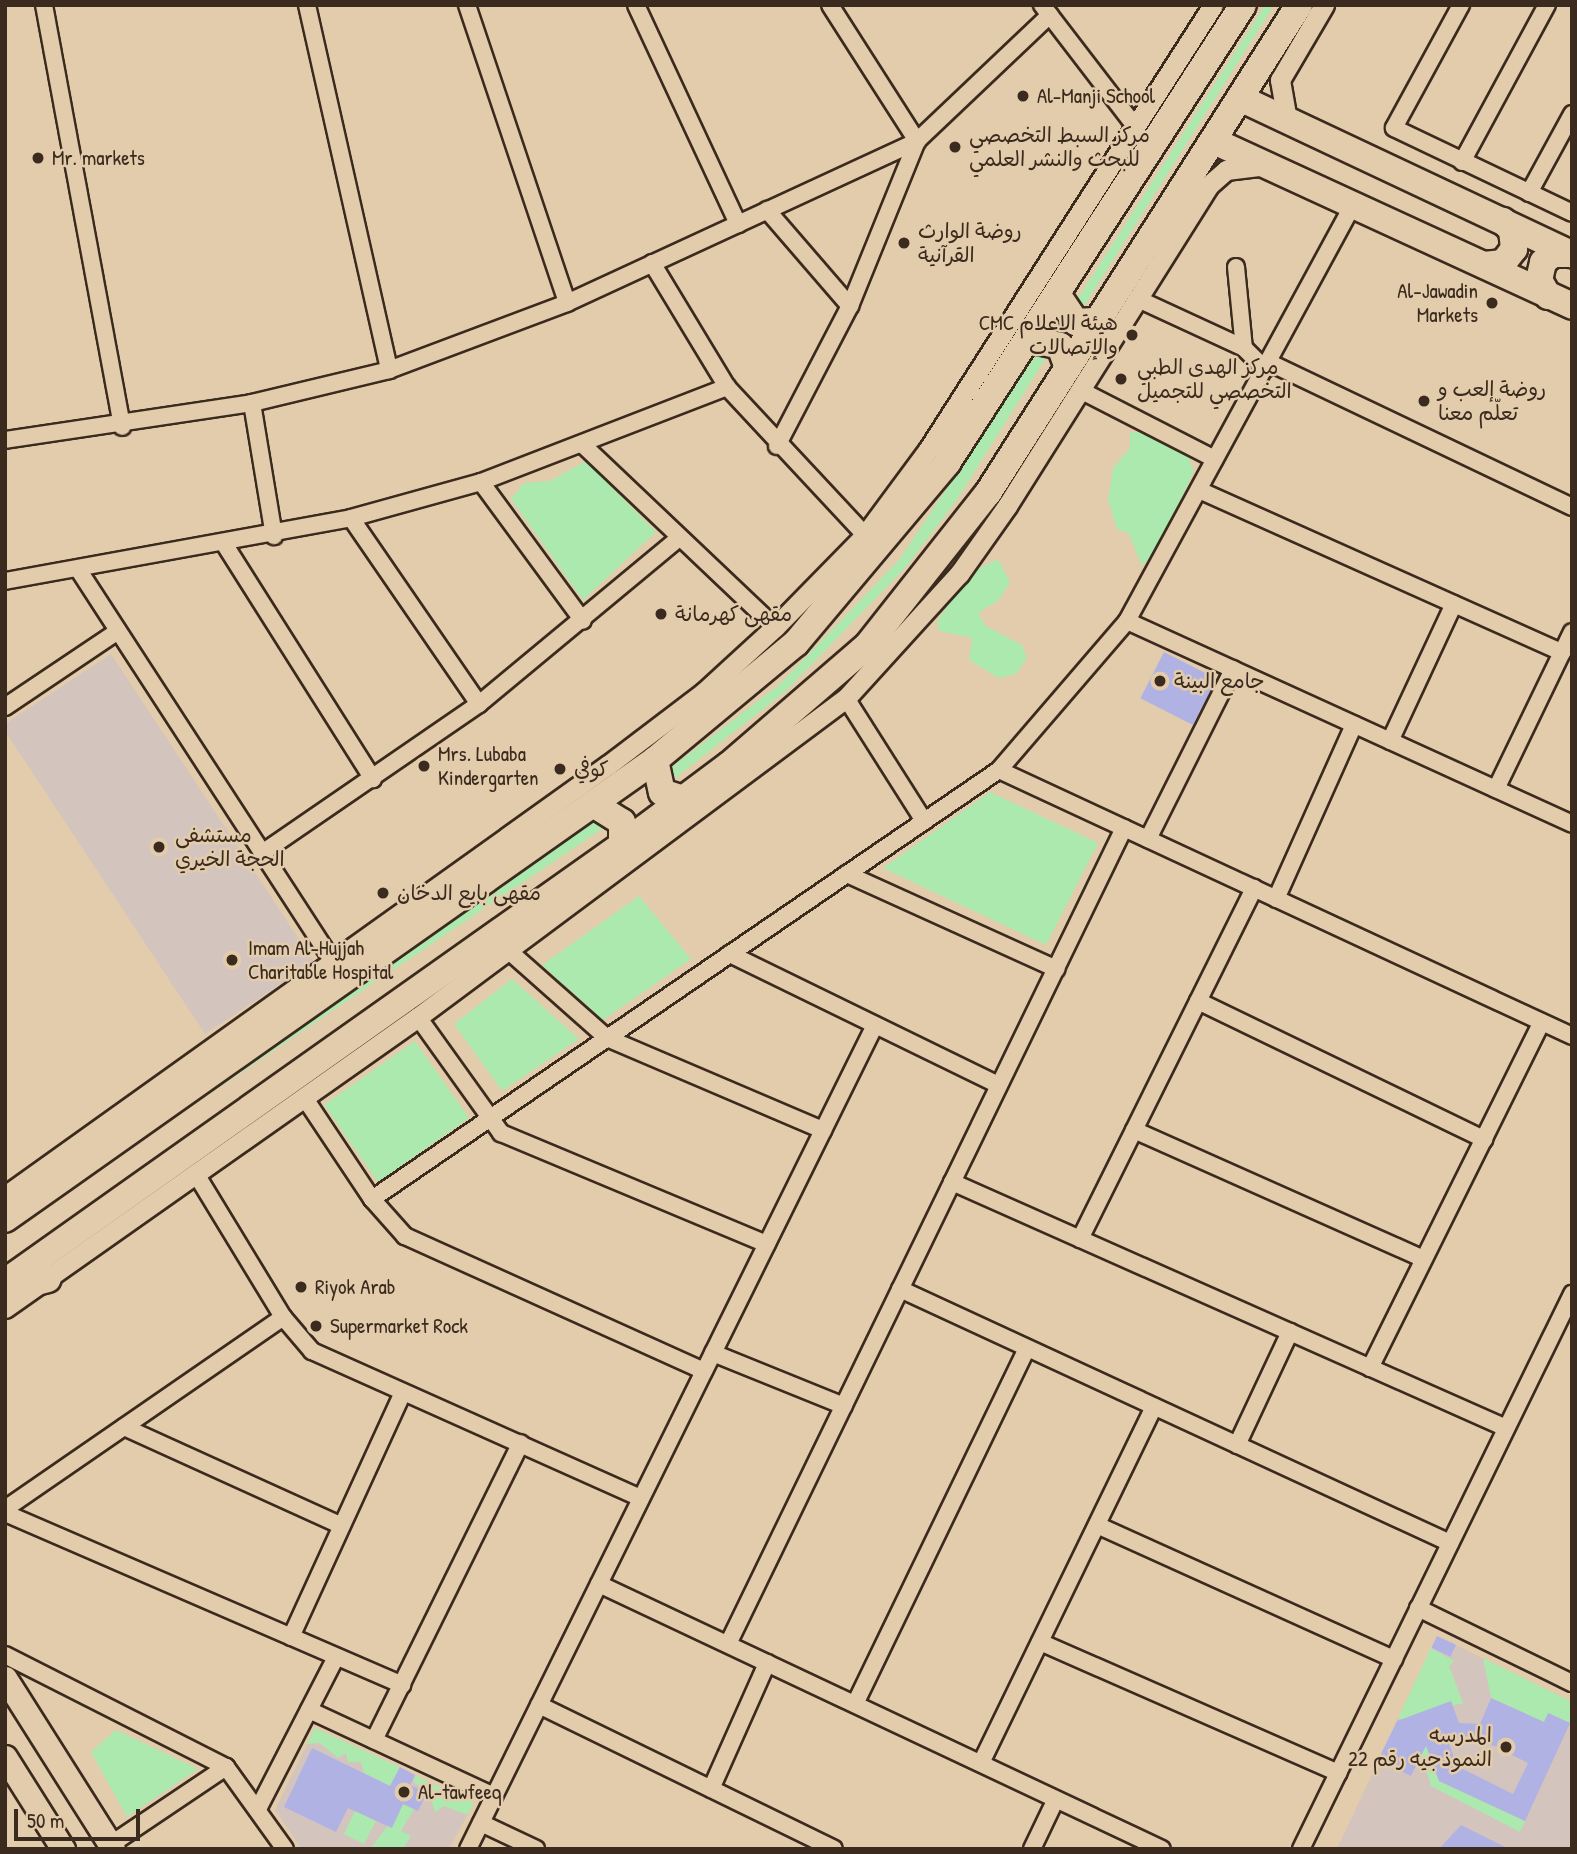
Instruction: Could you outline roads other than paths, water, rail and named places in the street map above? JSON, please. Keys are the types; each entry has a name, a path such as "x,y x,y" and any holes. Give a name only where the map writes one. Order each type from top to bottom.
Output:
{"main road":[{"path":"5,1219 456,886 593,804 655,760 796,643 1028,340 1243,5"},
{"path":"5,1282 501,944 683,799 867,646 998,499 1068,368 1216,142 1299,5"},
{"path":"1269,55 1269,94 1287,120"},
{"path":"1241,99 1572,254"},
{"path":"1216,142 1560,301"},
{"path":"1186,188 1223,162 1269,167"},
{"path":"1484,265 1503,263 1514,248 1503,221"},
{"path":"1560,301 1539,280 1543,262 1553,254 1572,254"},
{"path":"1057,294 1076,322 1098,321"},
{"path":"1028,340 1060,346 1068,368"},
{"path":"655,760 662,792 683,799"},
{"path":"593,804 622,822 622,845"},
{"path":"5,1290 48,1279"},
{"path":"5,1678 112,1847"},
{"path":"5,1757 59,1847"}],"street":[{"path":"44,5 122,427"},
{"path":"307,5 389,370"},
{"path":"467,5 567,303"},
{"path":"636,5 738,223"},
{"path":"830,5 917,141"},
{"path":"5,1196 334,963 456,886 704,692 775,627 938,457 1135,126 1213,5"},
{"path":"1287,120 1280,80 1325,5"},
{"path":"1461,5 1394,128 1572,213"},
{"path":"1462,162 1547,5"},
{"path":"5,440 122,427 252,403 389,370 567,303 917,141 1046,10 1135,126"},
{"path":"1529,193 1572,114"},
{"path":"777,446 850,306 917,141"},
{"path":"5,1308 418,1017 501,944 846,698 959,574 998,499 1082,391 1217,176 1237,166 1269,167"},
{"path":"372,1199 999,770 1127,621 1353,205"},
{"path":"767,210 850,306"},
{"path":"652,263 727,387 777,446 865,536"},
{"path":"1236,267 1244,348"},
{"path":"1138,299 1244,348 1266,366 1572,507"},
{"path":"5,581 80,572 274,536 351,518 481,482 727,387"},
{"path":"1082,391 1216,459"},
{"path":"252,403 274,536"},
{"path":"582,444 775,627"},
{"path":"481,482 583,621"},
{"path":"1199,490 1562,652"},
{"path":"351,518 478,704"},
{"path":"262,853 373,779 478,704 583,621 679,538"},
{"path":"225,545 373,779"},
{"path":"80,572 334,963"},
{"path":"1390,741 1454,604"},
{"path":"1127,621 1572,824"},
{"path":"5,707 118,631"},
{"path":"1496,789 1572,632"},
{"path":"1148,839 1233,669"},
{"path":"846,698 924,821"},
{"path":"1276,899 1354,724"},
{"path":"999,770 1572,1036"},
{"path":"728,1644 1124,828"},
{"path":"847,874 1056,969"},
{"path":"1080,1239 1254,888"},
{"path":"501,944 607,1038 823,1130"},
{"path":"730,954 999,1085"},
{"path":"1198,1001 1484,1139"},
{"path":"418,1017 488,1119 509,1138 767,1244"},
{"path":"1370,1368 1542,1022"},
{"path":"468,1849 875,1025"},
{"path":"304,1097 372,1199 417,1244 704,1371"},
{"path":"1134,1130 1424,1259"},
{"path":"196,1174 283,1317 320,1356 641,1498"},
{"path":"953,1182 1506,1428"},
{"path":"900,1289 1450,1543"},
{"path":"1301,1849 1572,1294"},
{"path":"5,1511 283,1317"},
{"path":"1237,1445 1290,1332"},
{"path":"855,1704 1027,1348"},
{"path":"713,1353 844,1406"},
{"path":"292,1637 403,1392"},
{"path":"981,1763 1154,1406"},
{"path":"124,1427 342,1526"},
{"path":"374,1740 521,1443"},
{"path":"5,1511 402,1685"},
{"path":"1097,1525 1394,1658"},
{"path":"599,1584 1162,1849"},
{"path":"1418,1608 1572,1683"},
{"path":"1040,1642 1338,1773"},
{"path":"5,1654 226,1767 260,1807 285,1849"},
{"path":"260,1807 337,1657"},
{"path":"711,1789 767,1663"},
{"path":"539,1705 834,1849"},
{"path":"309,1710 494,1796"},
{"path":"112,1847 226,1767"},
{"path":"1032,1849 1056,1799"},
{"path":"481,1822 536,1849"}],"place":[{"name":"Al-Manji School","path":"1023,96"},
{"name":"مركز السبط التخصصي للبحث والنشر العلمي","path":"955,147"},
{"name":"Mr. markets","path":"38,158"},
{"name":"روضة الوارث القرآنية","path":"904,243"},
{"name":"Al-Jawadin Markets","path":"1492,303"},
{"name":"CMC هيئة الاعلام والإتصالات","path":"1132,335"},
{"name":"مركز الهدى الطبي التخصصي للتجميل","path":"1121,379"},
{"name":"روضة إلعب و تعلّم معنا","path":"1424,401"},
{"name":"مقهى كهرمانة","path":"661,614"},
{"name":"جامع البينة","path":"1160,681"},
{"name":"Mrs. Lubaba Kindergarten","path":"424,766"},
{"name":"كوفي","path":"560,769"},
{"name":"مستشفى الحجة الخيري","path":"159,847"},
{"name":"مقهى بايع الدخان","path":"383,893"},
{"name":"Imam Al-Hujjah Charitable Hospital","path":"232,960"},
{"name":"Riyok Arab","path":"301,1287"},
{"name":"Supermarket Rock","path":"316,1326"},
{"name":"المدرسه النموذجيه رقم 22","path":"1506,1747"},
{"name":"Al-tawfeeq","path":"404,1792"}]}
